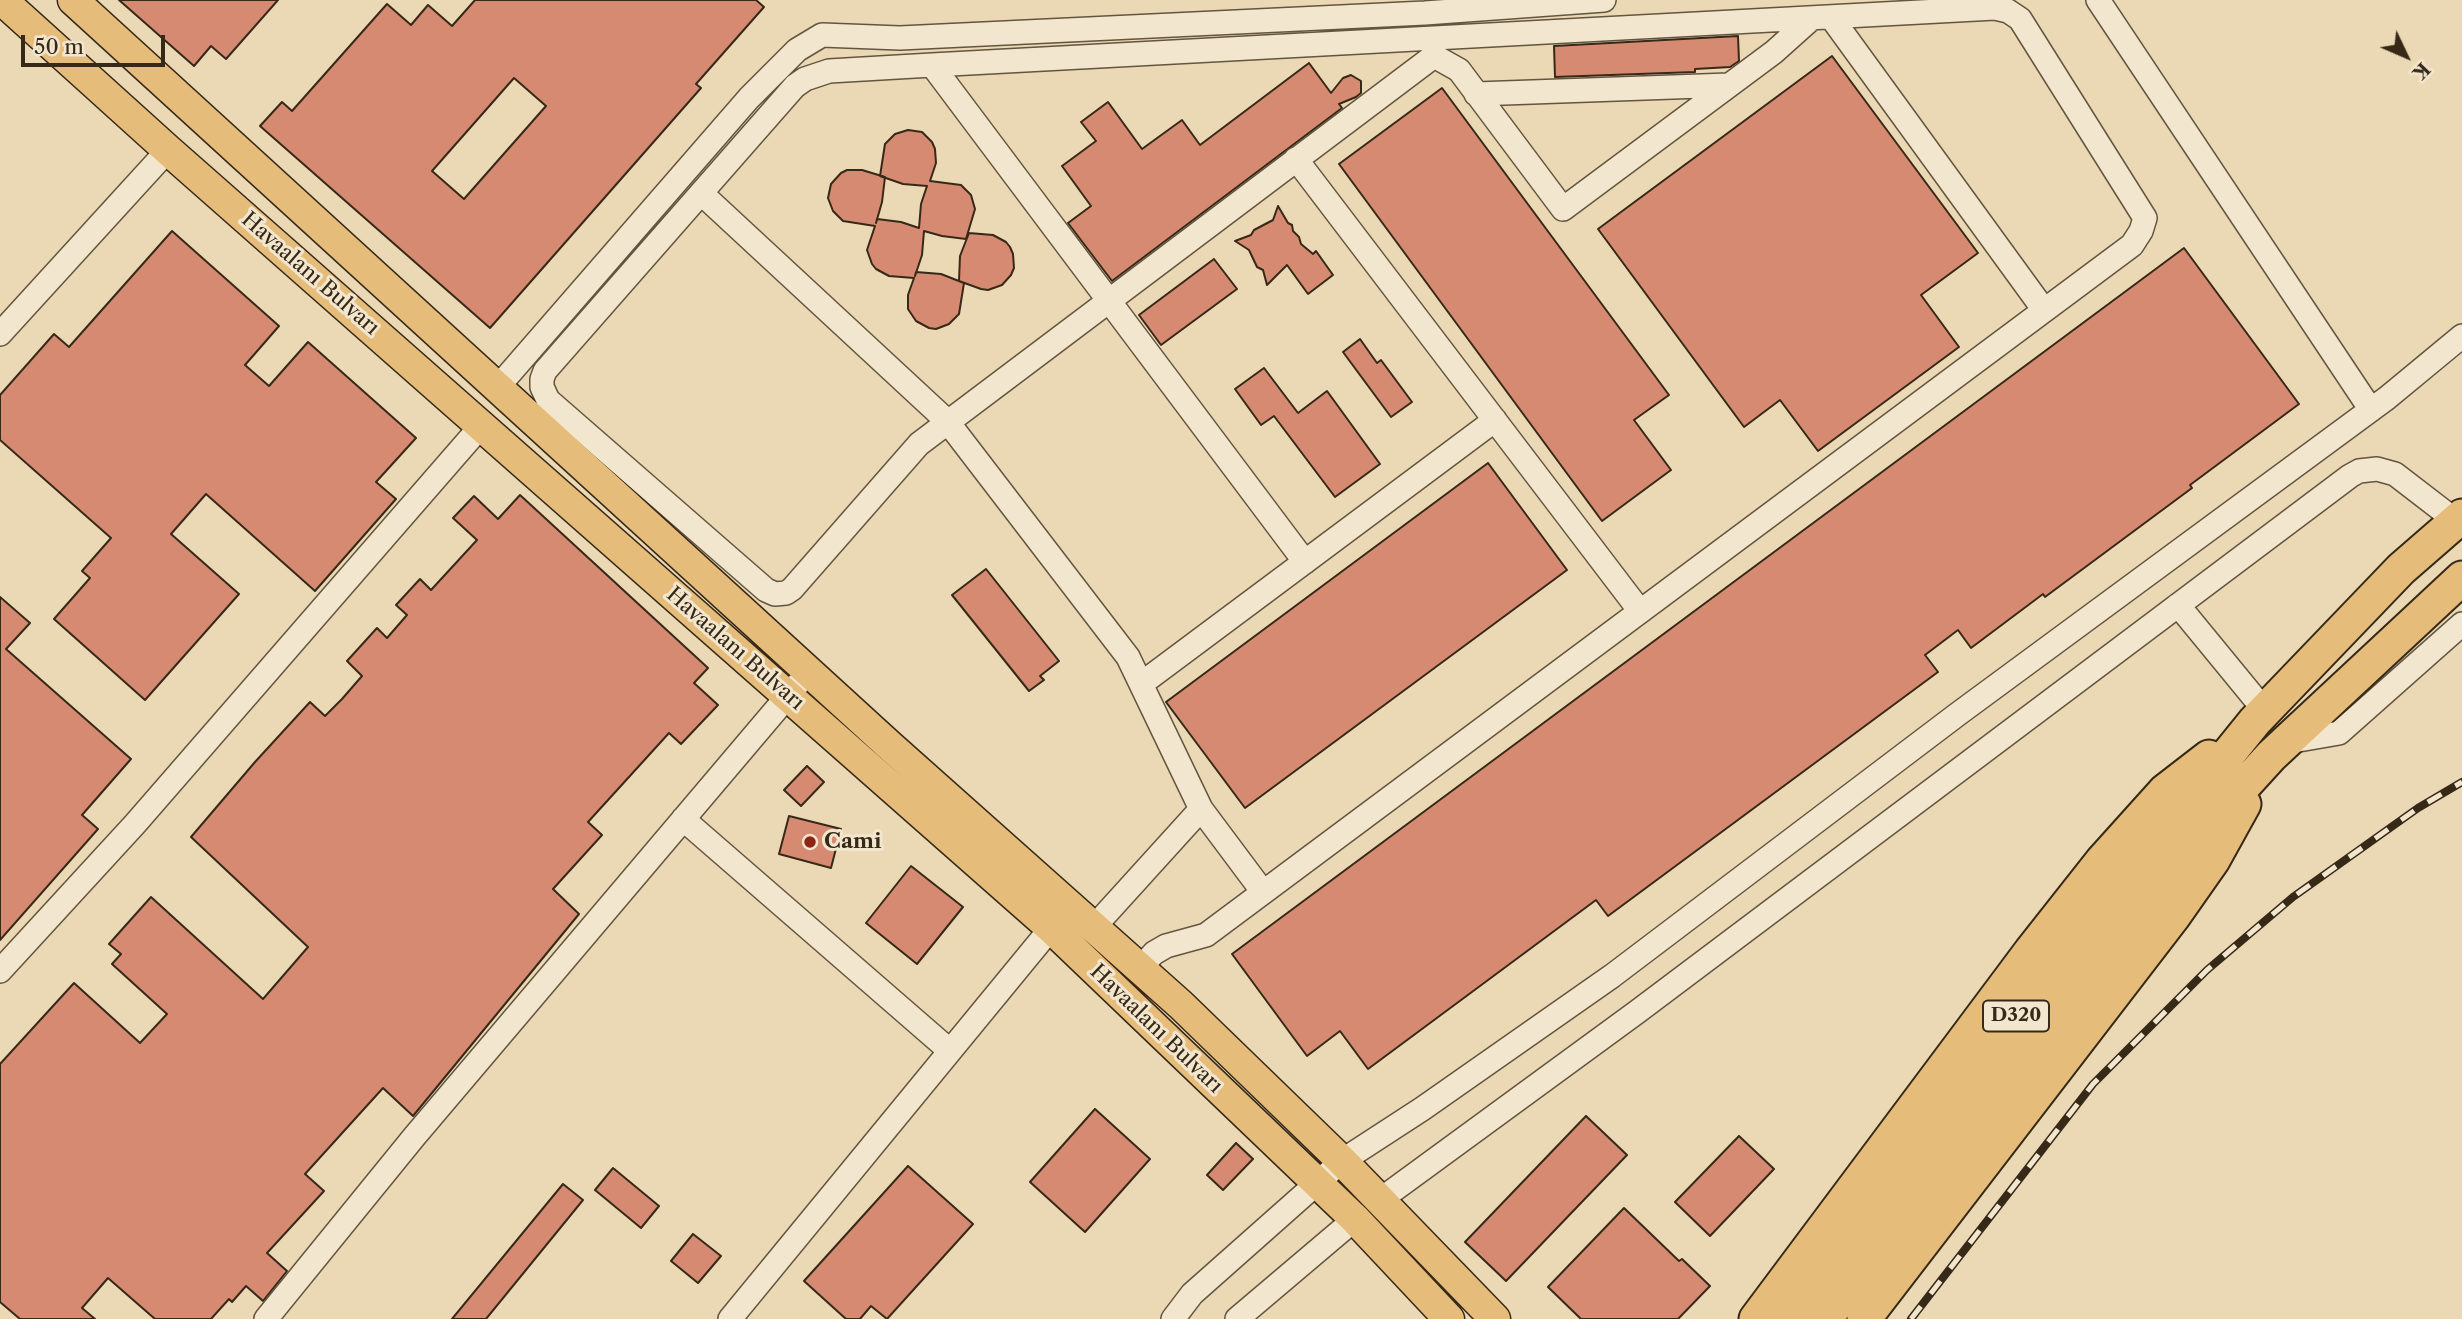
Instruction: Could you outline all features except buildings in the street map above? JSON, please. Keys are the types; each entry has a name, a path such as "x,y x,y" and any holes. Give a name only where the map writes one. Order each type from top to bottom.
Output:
{"highway":[{"name":"D320","path":"1788,1319 2005,1030 2260,716 2401,569 2459,518"},
{"name":"D320","path":"1825,1319 2151,893 2209,824 2279,749 2462,578"},
{"path":"1756,1319 2031,951 2102,861 2165,791 2260,716"},
{"path":"1864,1319 2173,917 2213,860 2279,749"}],"main road":[{"name":"Havaalanı Bulvarı","path":"2,0 1050,927 1355,1219 1449,1319"},
{"name":"Havaalanı Bulvarı","path":"73,0 809,672 1140,968 1342,1161 1495,1319"},
{"path":"1073,950 1094,927"},
{"path":"1118,992 1140,968"},
{"path":"1355,1219 1380,1200"}],"street":[{"path":"496,387 749,98 797,50 822,35 900,38 1425,13 1604,0"},
{"path":"2098,0 2371,410"},
{"path":"1140,968 1154,953 1166,946 1206,935 2132,245 2145,218 2025,24 2014,14 1995,8 1821,17 1434,47 829,71 805,79 795,86 545,371 542,387 548,400 766,590 780,595 792,589 919,444 1296,159 1434,47"},
{"path":"1434,47 1459,70 1563,209 1821,17"},
{"path":"1821,17 2044,310"},
{"path":"932,65 1305,562"},
{"path":"1476,94 1729,85"},
{"path":"0,334 169,150"},
{"path":"1296,159 1640,611"},
{"path":"701,193 947,421 1128,657 1201,809 1264,892"},
{"path":"1173,1319 1192,1294 1342,1161 1422,1109 1612,976 1958,714 2371,410 2462,336"},
{"path":"1141,684 1494,420"},
{"path":"0,971 135,824 481,425"},
{"path":"1380,1200 1659,995 2350,476 2359,471 2377,469 2395,474 2459,518"},
{"path":"2178,605 2260,716"},
{"path":"2279,749 2339,733 2462,624"},
{"path":"266,1319 414,1137 809,672"},
{"path":"1094,927 1201,809"},
{"path":"683,819 949,1050"},
{"path":"730,1319 1050,927 1071,906"},
{"path":"1237,1319 1355,1219"}],"railway":[{"path":"1911,1319 2093,1084 2207,970 2293,897 2418,808 2462,782"}],"place":[{"name":"Cami","path":"810,842"}]}
